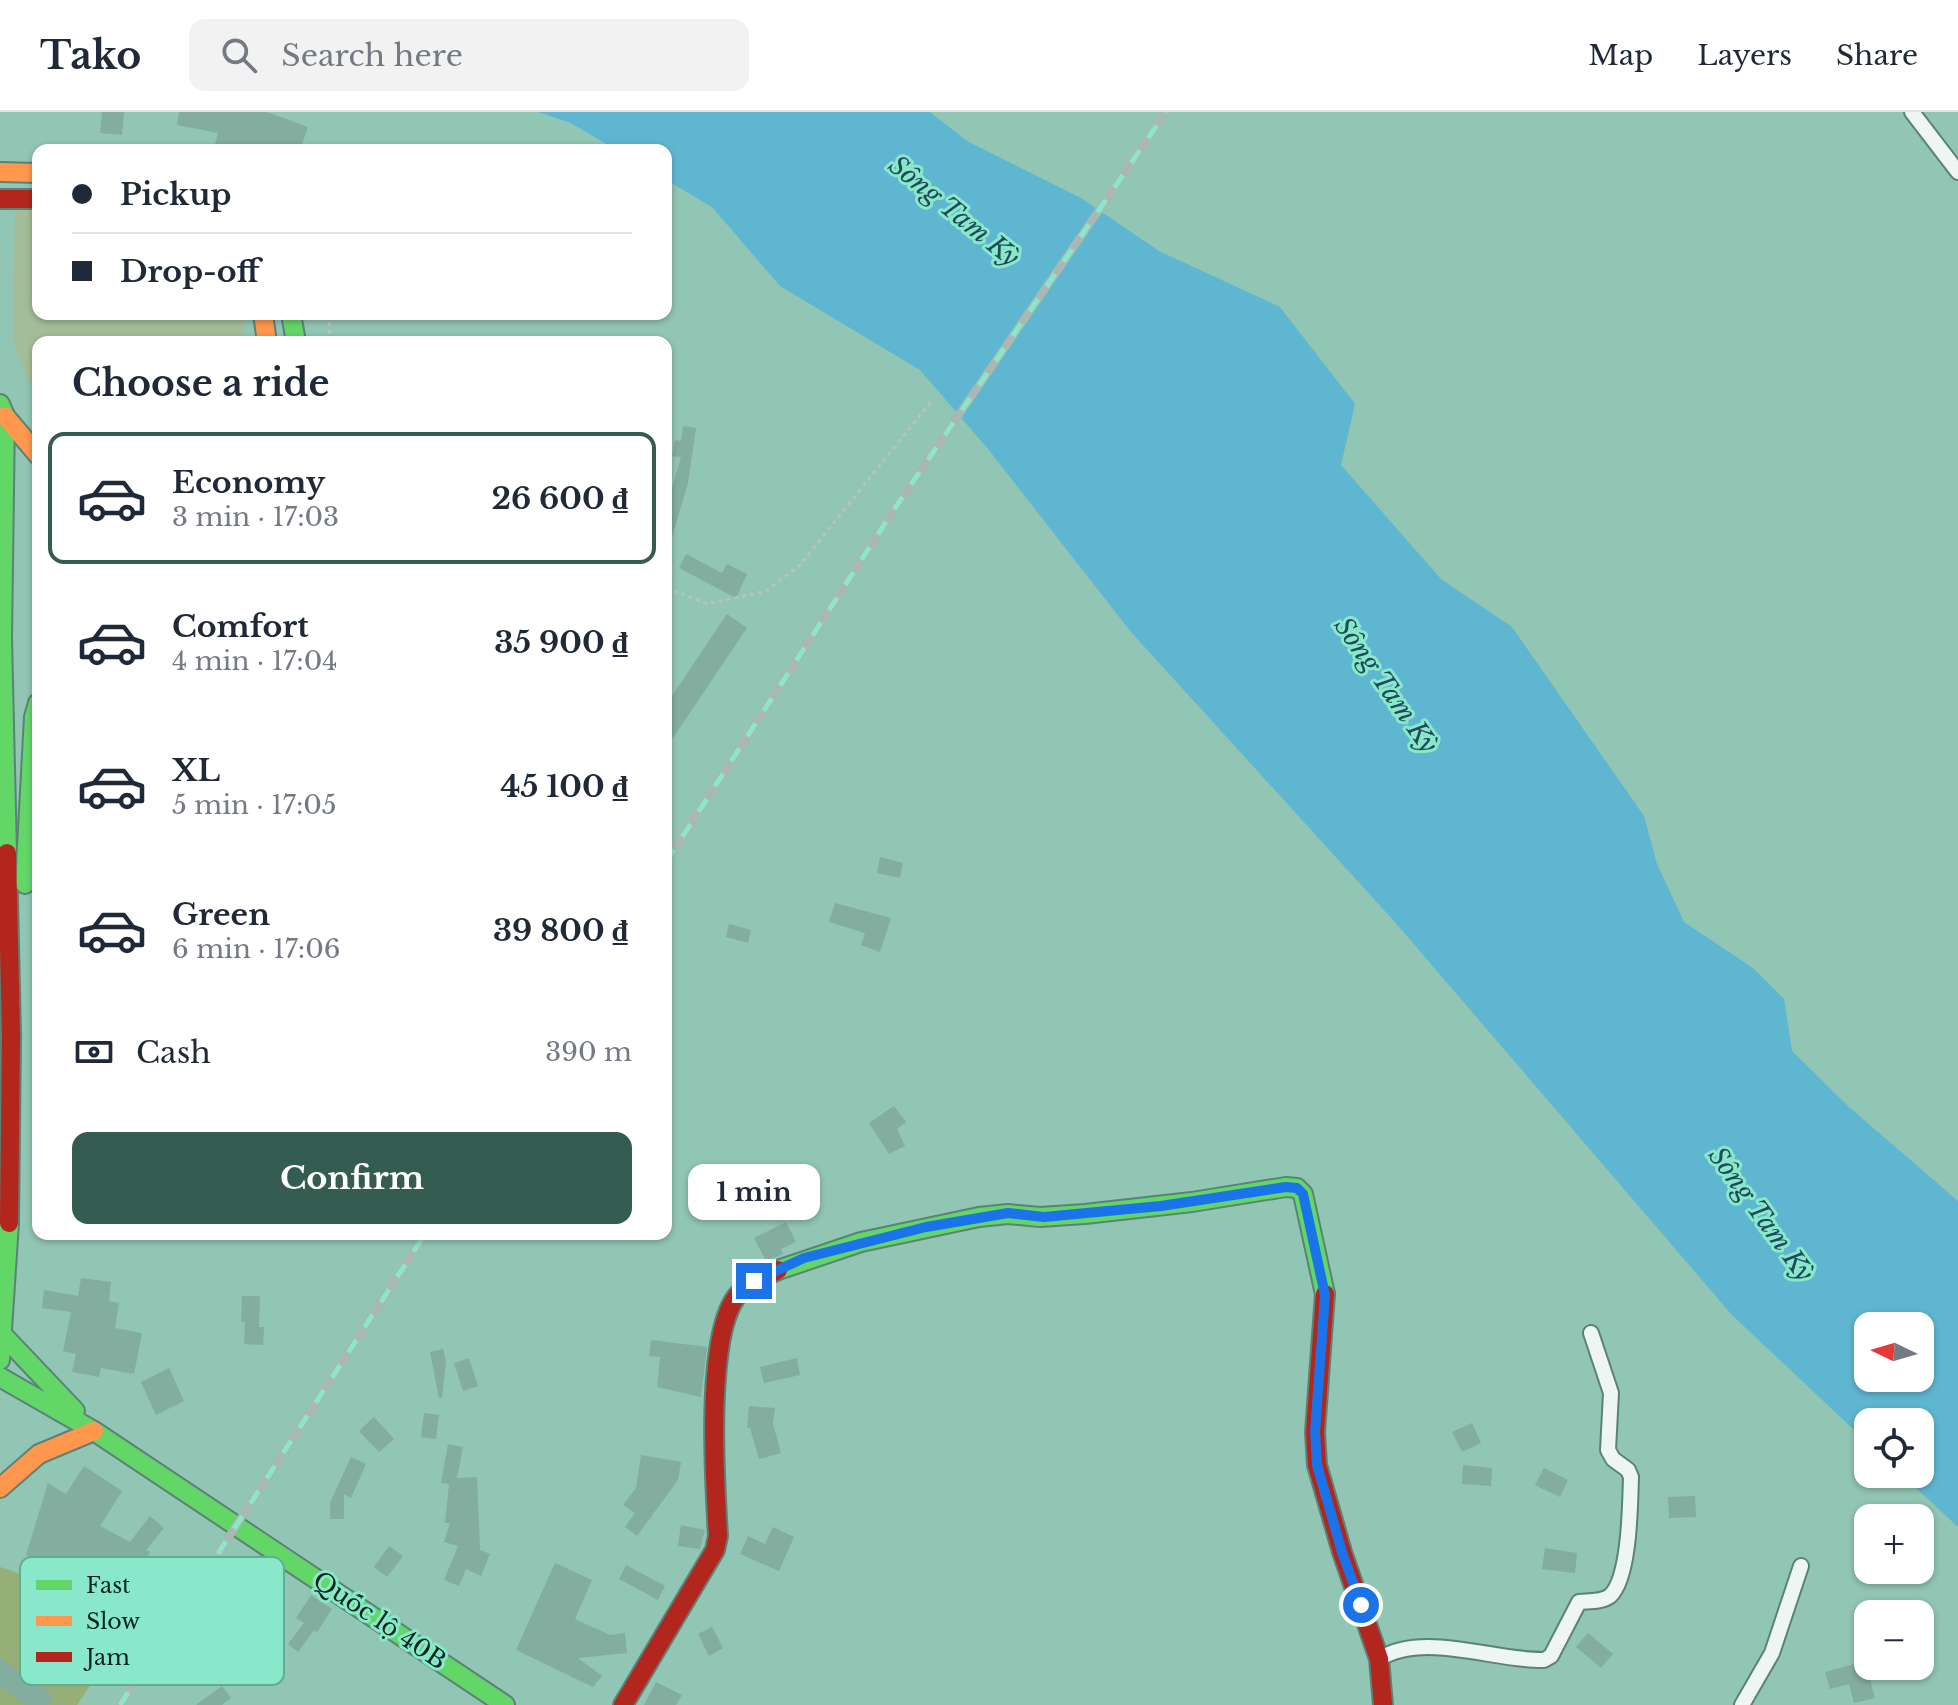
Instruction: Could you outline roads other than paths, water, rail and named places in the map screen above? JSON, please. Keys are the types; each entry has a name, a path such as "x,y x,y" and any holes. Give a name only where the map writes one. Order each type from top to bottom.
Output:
{"main road":[{"path":"0,172 32,173"},
{"path":"0,199 32,199"},
{"path":"3,410 32,447"},
{"path":"0,1360 12,1182 3,709 3,410"},
{"path":"10,1047 23,946 32,745"},
{"path":"623,1705 715,1550 718,1536 716,1378 731,1307 742,1290 804,1258 926,1227 1008,1213 1044,1217 1161,1206 1286,1187 1297,1188 1303,1194 1325,1295 1315,1432 1317,1465 1342,1552 1379,1659 1383,1705"},
{"path":"1,1334 94,1431"},
{"path":"0,1377 94,1431"},
{"path":"0,1488 39,1454 94,1431"},
{"name":"Quốc lộ 40B","path":"94,1431 283,1557"},
{"name":"Quốc lộ 40B","path":"284,1558 505,1705"}],"street":[{"path":"1912,112 1958,172"},
{"path":"1379,1659 1405,1647 1435,1647 1544,1660 1551,1656 1579,1602 1605,1599 1614,1590 1625,1558 1631,1477 1608,1450 1611,1393 1591,1333"},
{"path":"1742,1705 1772,1653 1801,1566"}],"water":[{"name":"Sông Tam Kỳ","path":"538,112 930,112 967,141 1081,198 1159,251 1280,307 1355,404 1341,465 1441,579 1512,627 1644,816 1657,864 1684,922 1753,968 1784,999 1792,1051 1849,1107 1958,1201 1958,1527 1916,1488 1934,1488 1934,1408 1854,1408 1854,1430 1732,1315 1394,921 1131,632 988,449 920,370 780,286 712,207 672,184 672,144 606,144 571,123"}],"railway":[{"path":"672,853 895,508 1166,112"},
{"path":"216,1557 421,1240"},
{"path":"120,1705 133,1685"}]}
